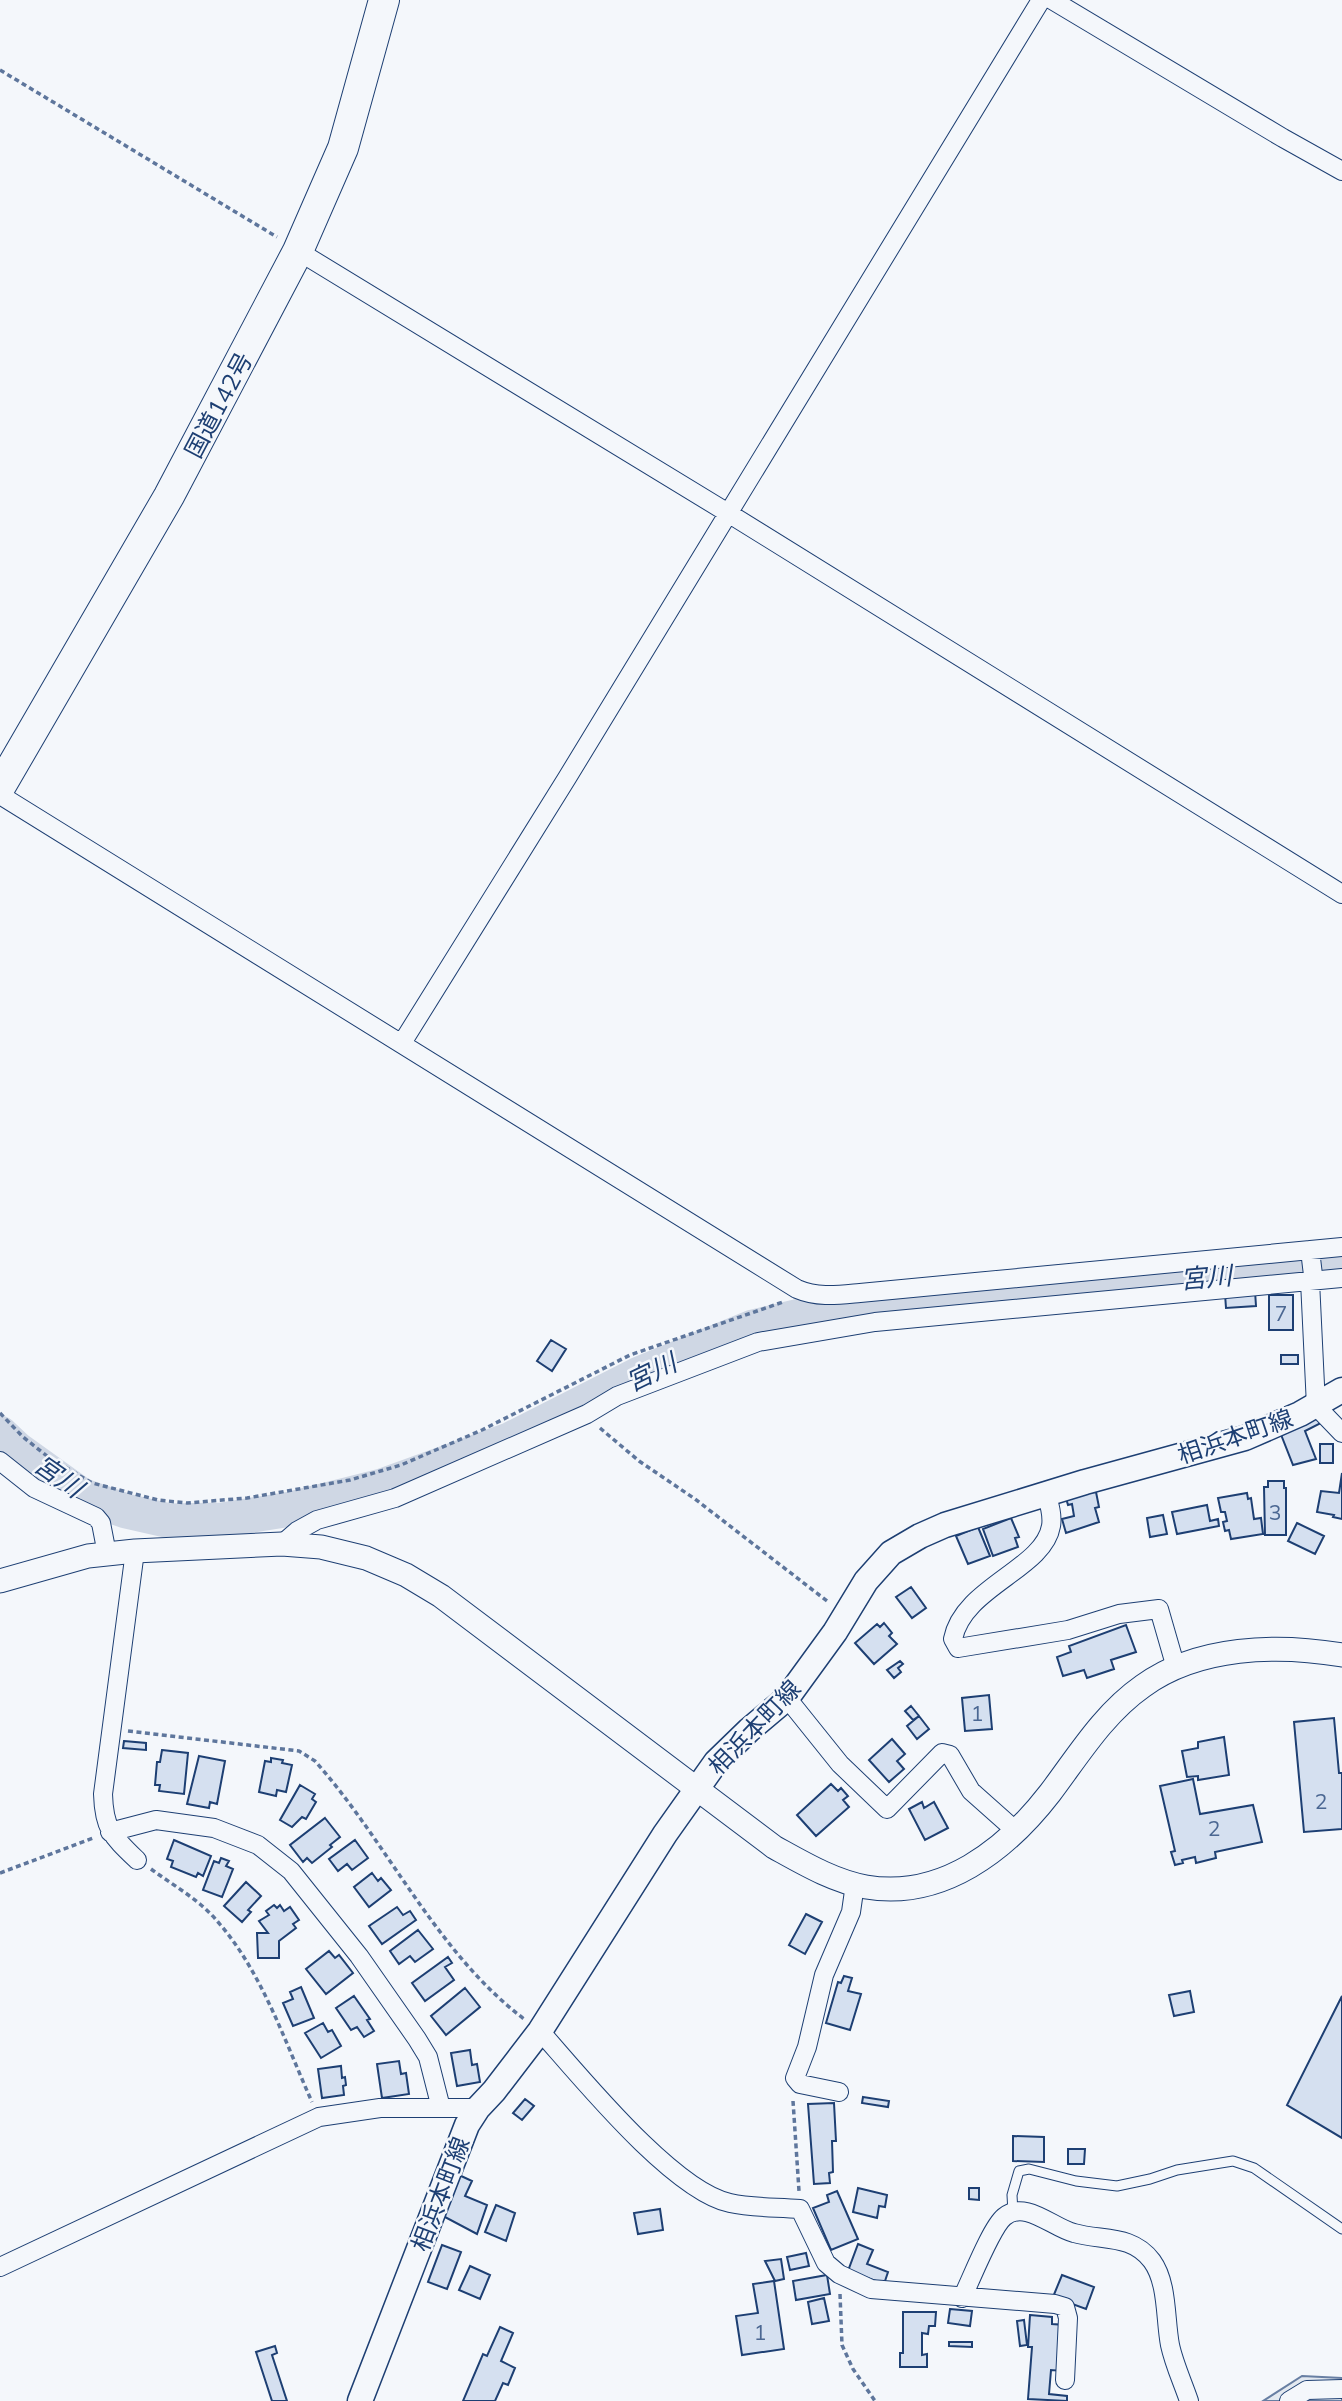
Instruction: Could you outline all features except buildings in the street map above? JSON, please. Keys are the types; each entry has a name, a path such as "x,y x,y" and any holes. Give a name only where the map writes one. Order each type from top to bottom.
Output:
{"highway":[{"name":"国道142号","path":"0,787 169,496 298,251 343,148 384,0"}],"main road":[{"name":"相浜本町線","path":"365,2399 458,2144 478,2108 540,2031 665,1834 716,1762 787,1698 877,1566 905,1543 945,1525 1046,1493 1245,1438 1316,1406 1342,1390"}],"street":[{"path":"402,1043 1041,0"},
{"path":"1052,0 1342,171"},
{"path":"298,251 728,513 1342,894"},
{"path":"0,795 797,1289 821,1296 847,1294 1310,1253 1342,1247"},
{"path":"1310,1253 1316,1406 1342,1433"},
{"path":"282,1544 297,1531 317,1520 394,1498 587,1414 617,1396 758,1342 888,1320 1312,1278 1342,1278"},
{"path":"0,1461 34,1488 96,1517 101,1523 107,1554"},
{"path":"1046,1493 1051,1525 1046,1540 1035,1553 991,1587 961,1616 953,1639 958,1648 1068,1630 1119,1614 1159,1609 1176,1668"},
{"path":"0,1581 64,1562 135,1551 282,1544 346,1552 386,1566 421,1583 774,1847 828,1875 855,1884 900,1889 930,1884 954,1876 974,1865 1016,1831 1049,1794 1084,1745 1109,1717 1143,1686 1176,1668 1215,1655 1240,1653 1307,1650 1342,1655"},
{"path":"135,1551 103,1794 103,1816 110,1832 137,1860"},
{"path":"787,1698 840,1765 887,1809 943,1752 950,1755 971,1791 1016,1831"},
{"path":"110,1832 156,1820 214,1828 258,1845 291,1871 359,1956 417,2039 428,2057 441,2108"},
{"path":"839,2092 800,2084 795,2078 807,2047 824,1975 851,1912 855,1884"},
{"path":"540,2031 623,2124 690,2185 728,2203 800,2209 826,2263 839,2274 872,2289 1065,2307 1068,2318 1065,2380"},
{"path":"0,2267 319,2117 380,2108 478,2108"},
{"path":"962,2298 997,2227 1005,2216 1013,2213 1028,2211 1068,2232 1122,2240 1143,2252 1158,2272 1171,2347 1189,2401"},
{"path":"1289,2401 1307,2390 1342,2389"}],"lane":[{"path":"1013,2213 1012,2195 1019,2171 1029,2169 1076,2181 1117,2186 1177,2170 1233,2161 1254,2168 1342,2230"}],"path":[{"path":"0,70 298,251"},
{"path":"0,1413 23,1437 47,1456 92,1483 113,1490 187,1503 217,1502 299,1490 350,1480 401,1465 482,1430 630,1355 777,1306 787,1301 797,1289"},
{"path":"587,1414 592,1422 639,1461 695,1499 845,1616"},
{"path":"112,1730 299,1751 315,1761 465,1963 500,2001 540,2031"},
{"path":"0,1873 110,1832"},
{"path":"137,1860 194,1900 218,1922 242,1955 259,1984 319,2117"},
{"path":"795,2078 792,2089 800,2209"},
{"path":"839,2274 842,2345 853,2369 875,2401"}],"shaded area":[{"path":"1302,2376 1342,2378 1342,2401 1263,2401"}],"waterway":[{"name":"宮川","path":"0,1433 17,1449 81,1495 126,1511 170,1521 222,1520 291,1509 382,1486 509,1440 637,1375 753,1327 804,1315 1342,1263"}]}
